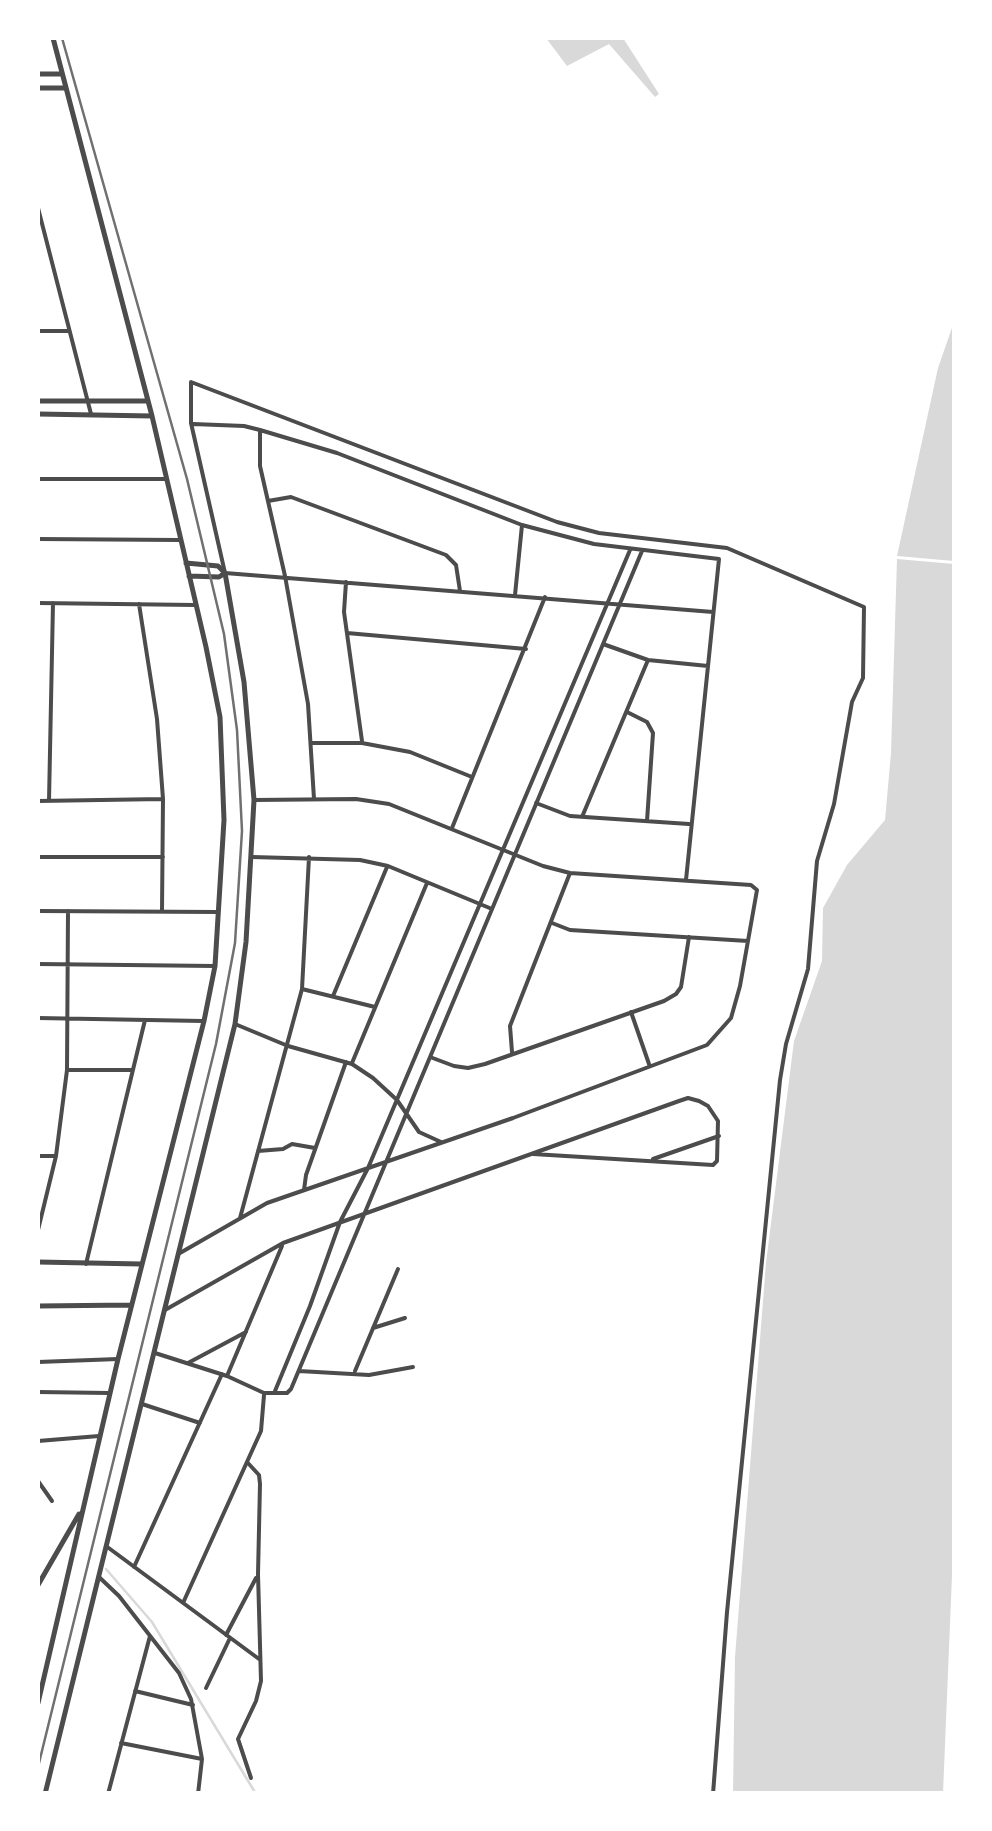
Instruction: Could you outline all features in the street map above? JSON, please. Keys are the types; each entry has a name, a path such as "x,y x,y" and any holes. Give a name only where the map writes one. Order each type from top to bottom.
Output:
{"street":[{"path":"38,1704 109,1393 204,1022 215,966 224,820 220,717 152,416 53,38"},
{"path":"38,74 62,74"},
{"path":"38,88 66,88"},
{"path":"38,208 92,414"},
{"path":"38,331 70,331"},
{"path":"46,1794 235,1024 246,942 254,800 248,718 225,573 190,424 191,382 557,522 599,533 727,548 864,607 863,678 852,702 834,804 817,861 808,969 780,1080 713,1794"},
{"path":"38,401 148,401"},
{"path":"38,414 152,416"},
{"path":"190,424 260,430 337,453 522,525 594,544 719,559 686,880"},
{"path":"260,430 260,466 285,576 312,743 314,799"},
{"path":"38,479 166,480"},
{"path":"268,501 291,497 446,556 456,565 460,591"},
{"path":"515,595 522,525"},
{"path":"38,539 180,540"},
{"path":"275,1391 340,1222 368,1168 630,550"},
{"path":"155,1352 225,1375 264,1393 290,1392 642,551"},
{"path":"184,562 218,566 225,573"},
{"path":"188,576 285,576 713,612"},
{"path":"346,582 346,633 362,743"},
{"path":"452,828 545,597"},
{"path":"38,602 195,605"},
{"path":"48,801 54,603"},
{"path":"139,604 158,719 163,799 162,911"},
{"path":"346,633 526,649"},
{"path":"603,644 648,660 708,666"},
{"path":"582,817 648,660"},
{"path":"627,712 647,722 653,734 647,821"},
{"path":"312,743 362,743 410,752 473,777"},
{"path":"38,801 163,799"},
{"path":"180,1253 267,1203 444,1143 706,1045 730,1018 757,890 751,885 570,873 390,804 356,799 254,800"},
{"path":"536,802 582,817 690,825"},
{"path":"38,857 163,857"},
{"path":"252,857 360,860 388,866 492,909"},
{"path":"240,1220 302,989 309,857"},
{"path":"333,996 388,866"},
{"path":"512,1054 510,1026 570,873"},
{"path":"304,1190 315,1148 427,883"},
{"path":"38,911 219,912"},
{"path":"38,1230 39,1208 56,1156 67,1070 68,911"},
{"path":"552,923 570,930 748,941"},
{"path":"430,1056 468,1068 676,994 683,978 689,937"},
{"path":"38,964 215,966"},
{"path":"302,989 375,1007"},
{"path":"631,1012 650,1066"},
{"path":"38,1018 204,1022"},
{"path":"86,1264 145,1020"},
{"path":"235,1024 288,1046 349,1064 373,1078 397,1100 423,1136 444,1143"},
{"path":"67,1070 132,1070"},
{"path":"165,1310 283,1243 688,1098 708,1106 714,1113 719,1136 716,1164 533,1154"},
{"path":"646,1161 719,1136"},
{"path":"258,1152 292,1144 315,1148"},
{"path":"38,1156 56,1156"},
{"path":"134,1567 246,1332 283,1243"},
{"path":"38,1262 142,1264"},
{"path":"354,1374 398,1270"},
{"path":"38,1306 131,1305"},
{"path":"373,1328 405,1318"},
{"path":"188,1363 246,1332"},
{"path":"38,1362 118,1359"},
{"path":"299,1371 369,1374 413,1367"},
{"path":"38,1392 109,1393"},
{"path":"183,1603 261,1431 264,1393"},
{"path":"142,1404 200,1423"},
{"path":"38,1442 99,1436"},
{"path":"247,1462 260,1479 259,1691 238,1738 252,1778"},
{"path":"38,1480 52,1501"},
{"path":"38,1585 83,1508"},
{"path":"105,1546 260,1659"},
{"path":"206,1688 258,1574"},
{"path":"98,1576 119,1596 179,1673 193,1704 202,1759 198,1794"},
{"path":"108,1794 150,1636"},
{"path":"38,1662 46,1666"},
{"path":"134,1691 193,1704"},
{"path":"120,1743 202,1759"}],"shaded area":[{"path":"546,38 623,38 659,94 655,97 609,44 567,66"},
{"path":"954,322 954,561 897,556 938,368"},
{"path":"897,559 954,564 954,1527 943,1793 733,1793 735,1657 766,1263 794,1041 822,961 823,908 847,865 885,820"}],"waterway":[{"path":"106,1569 152,1622 256,1794"}],"railway":[{"path":"38,1767 216,1044 235,943 242,831 237,730 224,634 187,479 62,38"}]}
